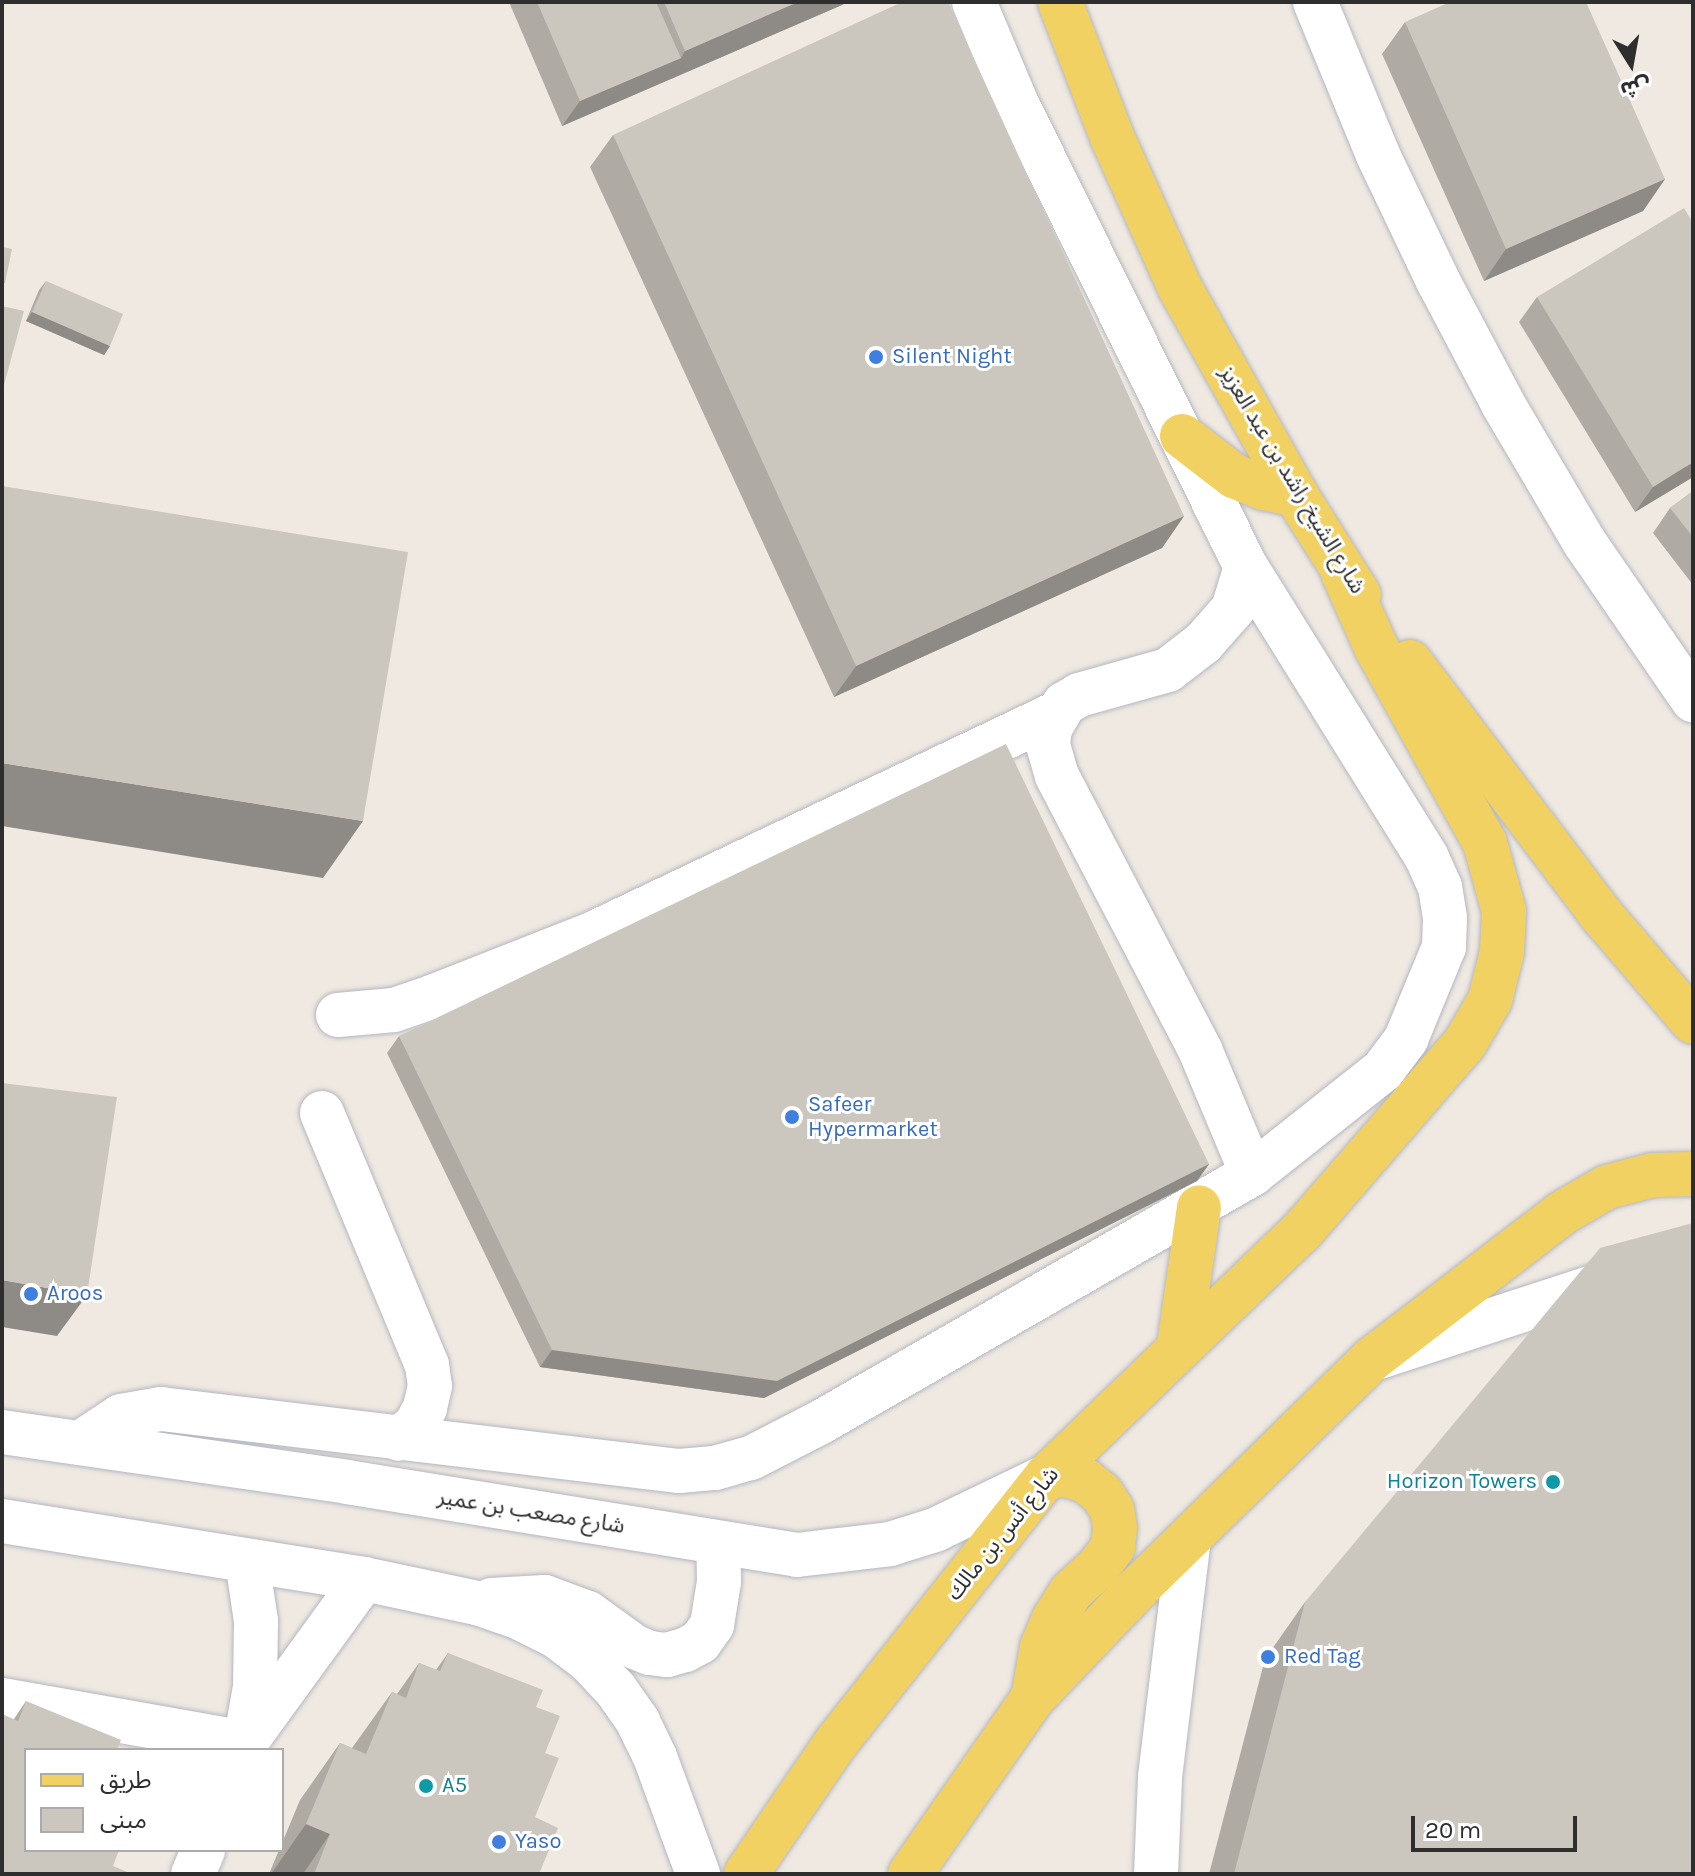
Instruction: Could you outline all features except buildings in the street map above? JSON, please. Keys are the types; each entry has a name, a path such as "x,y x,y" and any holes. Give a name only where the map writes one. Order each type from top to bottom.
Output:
{"main road":[{"name":"شارع الشيخ راشد بن عبد العزيز","path":"1060,2 1113,139 1180,288 1343,573 1603,917 1693,1022"},
{"path":"1182,436 1234,476 1264,488 1296,495"},
{"name":"شارع أنس بن مالك","path":"746,1874 835,1744 1047,1476 1302,1231 1465,1043 1490,1000 1502,952 1504,911 1485,843 1376,647 1343,573"},
{"path":"918,1869 1032,1699 1372,1359 1562,1213 1607,1187 1653,1175 1693,1174"},
{"path":"1179,1346 1199,1207"},
{"path":"1032,1699 1042,1647 1054,1619 1071,1592 1099,1566 1113,1547 1115,1528 1112,1510 1102,1494 1086,1481 1067,1475 1047,1476"}],"street":[{"path":"80,1443 106,1423 148,1409 270,1419 398,1439 679,1471 715,1468 751,1458 1199,1207 1252,1174 1383,1070 1406,1039 1434,978 1444,947 1445,918 1440,887 1426,856 1246,567 1016,102 974,2"},
{"path":"1315,2 1378,155 1438,281 1503,404 1585,543 1693,700"},
{"path":"338,1015 394,1010 592,934 1055,714 1079,695 1168,670 1203,643 1233,609 1246,567"},
{"path":"1055,714 1048,745 1057,776 1201,1052 1252,1174"},
{"path":"322,1113 427,1365 430,1386 425,1408 415,1426 398,1439"},
{"path":"1372,1359 1655,1267 1693,1268"},
{"path":"301,1425 347,1482"},
{"name":"شارع مصعب بن عمير","path":"2,1432 347,1482 797,1555 890,1544 935,1530 1047,1476"},
{"path":"2,1521 364,1579 477,1603 518,1617 556,1636 589,1661 616,1690 638,1722 655,1757 698,1874"},
{"path":"1156,1874 1160,1777 1189,1539"},
{"path":"477,1603 513,1596 545,1597 588,1613 635,1647 650,1653 676,1653 700,1642 712,1625 719,1582 718,1543"},
{"path":"244,1747 255,1687 256,1621 247,1561"},
{"path":"244,1747 364,1579"},
{"path":"2,1700 244,1747"},
{"path":"193,1874 202,1852"}],"place":[{"name":"Silent Night","path":"876,357"},
{"name":"Safeer Hypermarket","path":"792,1117"},
{"name":"Aroos","path":"31,1294"},
{"name":"Horizon Towers","path":"1553,1482"},
{"name":"Red Tag","path":"1268,1657"},
{"name":"A5","path":"426,1786"},
{"name":"Yaso","path":"499,1842"}]}
